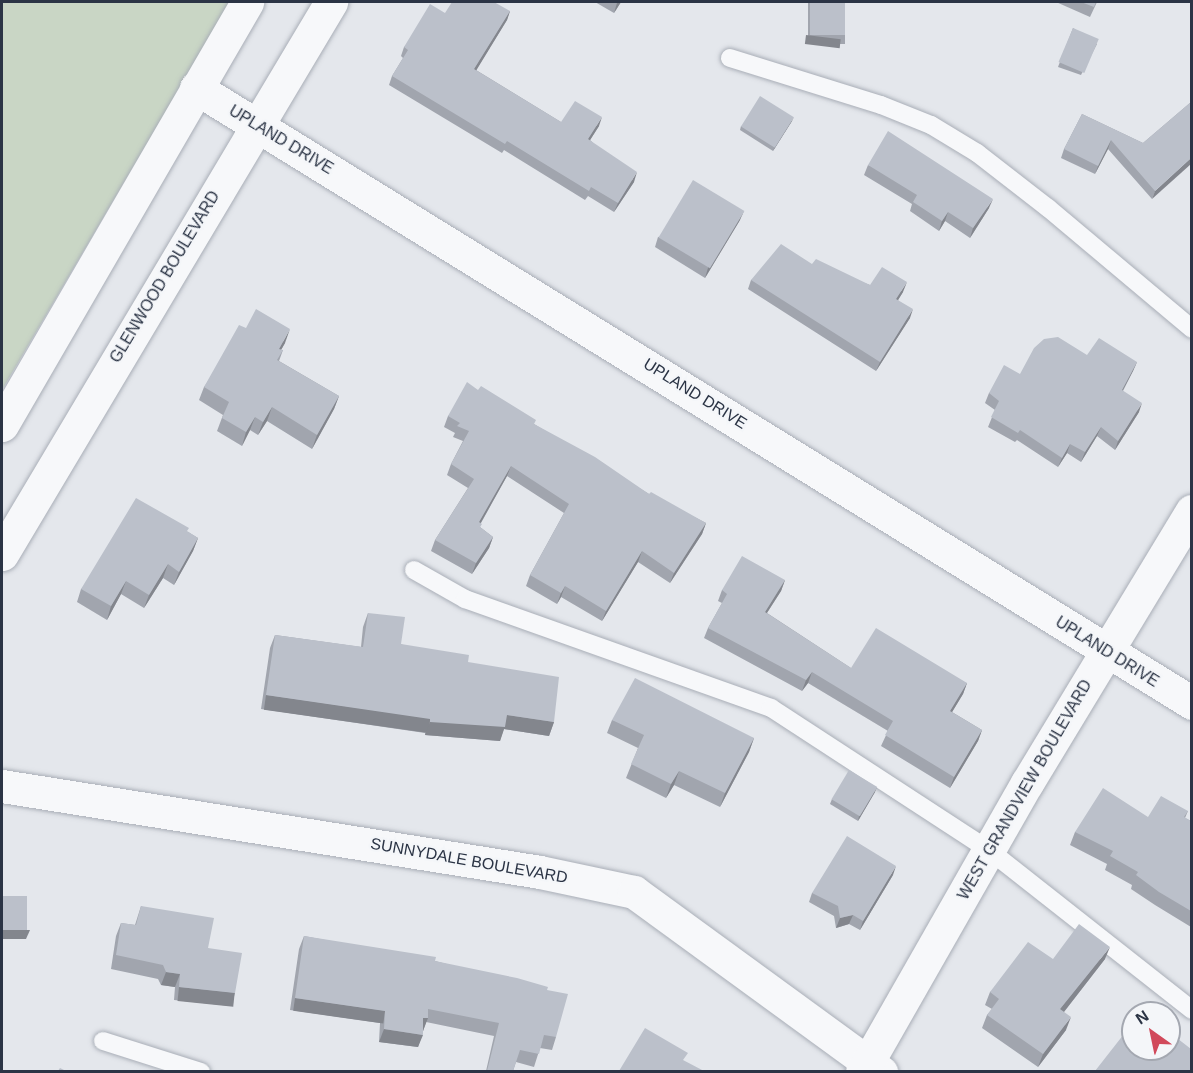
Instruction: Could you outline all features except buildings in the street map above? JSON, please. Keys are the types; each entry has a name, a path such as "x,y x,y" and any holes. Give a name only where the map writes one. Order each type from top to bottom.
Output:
{"street":[{"path":"2,425 247,2"},
{"name":"GLENWOOD BOULEVARD","path":"2,554 331,2"},
{"name":"UPLAND DRIVE","path":"196,88 441,237 1191,703"},
{"name":"WEST GRANDVIEW BOULEVARD","path":"871,1068 990,851 1106,651 1191,511"},
{"name":"SUNNYDALE BOULEVARD","path":"2,786 540,872 634,892 871,1068"}],"lane":[{"path":"730,58 881,105 931,124 977,153 1048,208 1191,329"},
{"path":"414,570 465,599 771,708 990,851 1191,1010"},
{"path":"104,1041 201,1071"}],"green space":[{"path":"2,2 230,2 2,390"}]}
